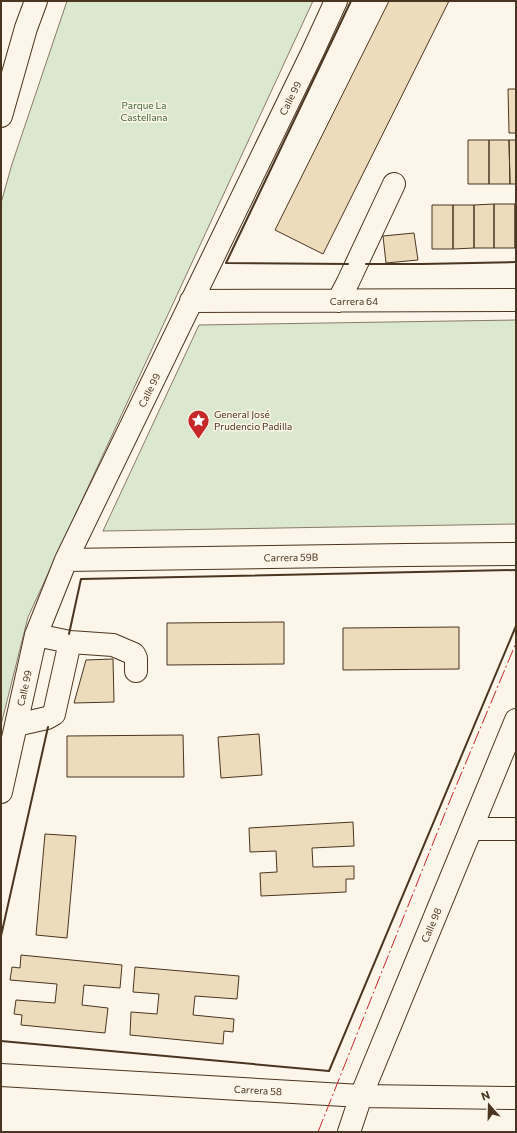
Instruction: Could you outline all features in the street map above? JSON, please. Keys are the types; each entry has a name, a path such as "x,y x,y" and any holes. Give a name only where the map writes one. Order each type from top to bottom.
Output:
{"street":[{"path":"1,116 26,28 36,1"},
{"name":"Calle 99","path":"1,792 36,636 66,560 336,1"},
{"path":"338,300 394,184"},
{"name":"Carrera 64","path":"191,301 516,300"},
{"name":"Carrera 59B","path":"66,560 516,554"},
{"path":"36,636 70,642 113,645 134,654 136,658 136,671"},
{"path":"16,725 47,718 54,714 70,642"},
{"name":"Calle 98","path":"349,1132 360,1096 516,720"},
{"path":"472,829 516,829"},
{"name":"Carrera 58","path":"1,1075 360,1096 516,1098"}],"green space":[{"name":"Parque La Castellana","path":"67,1 313,1 28,617 1,725 1,203 12,164"},
{"path":"516,320 516,524 103,531 199,325"}],"building":[{"path":"389,1 449,1 323,254 275,230"},
{"path":"508,89 516,89 516,133 509,133"},
{"path":"468,140 489,140 489,184 468,184"},
{"path":"489,140 509,140 510,184 489,184"},
{"path":"509,140 516,140 516,184 510,184"},
{"path":"494,204 494,248 474,248 474,205"},
{"path":"494,204 515,204 515,248 494,248"},
{"path":"516,204 516,248 515,248"},
{"path":"432,205 453,205 453,249 432,249"},
{"path":"453,205 474,205 474,248 453,249"},
{"path":"414,233 418,260 386,263 383,236"},
{"path":"284,622 284,664 167,665 167,623"},
{"path":"459,627 459,669 343,670 343,628"},
{"path":"113,659 114,702 74,703 86,660"},
{"path":"259,734 262,775 221,778 218,737"},
{"path":"183,735 184,777 67,777 67,736"},
{"path":"353,822 354,846 312,848 313,867 354,866 354,879 346,879 346,892 261,896 260,873 277,872 276,851 250,852 249,828"},
{"path":"45,834 76,836 67,938 36,935"},
{"path":"21,955 122,965 120,988 84,985 82,1005 108,1008 105,1033 21,1025 22,1015 14,1014 16,1000 55,1003 57,984 10,980 12,967 20,968"},
{"path":"135,967 239,976 237,999 195,996 193,1015 234,1019 233,1032 224,1031 223,1044 130,1035 131,1012 157,1014 159,994 133,992"}],"wall":[{"path":"348,264 226,263 351,1"},
{"path":"366,264 516,262"},
{"path":"69,634 81,579 516,570"},
{"path":"1,1041 329,1071 516,626"},
{"path":"1,936 48,727"}],"power":[{"path":"318,1132 451,798 516,643"}],"place":[{"name":"General José Prudencio Padilla","path":"198,440"}]}
